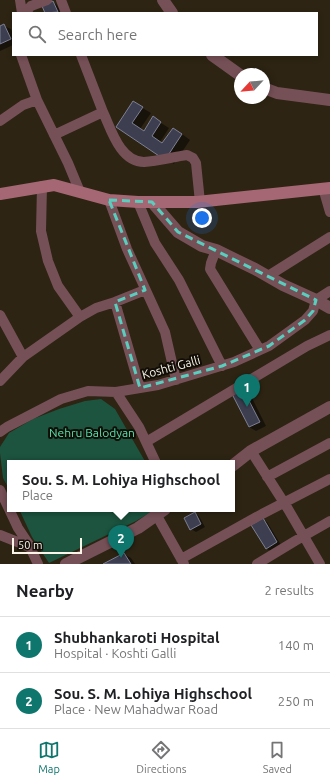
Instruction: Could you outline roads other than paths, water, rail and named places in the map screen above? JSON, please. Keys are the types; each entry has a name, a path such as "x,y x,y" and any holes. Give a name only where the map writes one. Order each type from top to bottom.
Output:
{"main road":[{"path":"0,194 54,185 109,200 138,202 200,202 326,188"}],"street":[{"path":"20,0 22,12"},
{"path":"26,12 31,6 47,0"},
{"path":"61,0 66,12"},
{"path":"163,0 171,12"},
{"path":"21,56 37,100 68,163 80,192"},
{"path":"81,56 103,112 115,139 122,150 129,157 142,162 187,155 193,158 196,163 200,202"},
{"path":"213,56 234,71"},
{"path":"270,91 277,94 330,100"},
{"path":"0,121 23,105 37,100"},
{"path":"54,135 103,112"},
{"path":"42,186 41,231 48,261 58,286 80,317"},
{"path":"326,188 330,212"},
{"path":"109,200 127,249 165,332 176,380"},
{"path":"138,202 155,243 179,280 222,366"},
{"path":"152,202 178,232 202,246 216,250 255,269 283,286 316,300 330,308"},
{"path":"268,276 330,237"},
{"path":"216,250 210,269 260,350"},
{"path":"0,381 23,357 80,317 96,308 145,290"},
{"path":"316,300 330,291"},
{"name":"Koshti Galli","path":"0,432 61,399 88,391 116,392 158,385 234,362 268,346 305,320 313,311 316,300"},
{"path":"115,302 140,388"},
{"path":"0,315 23,357"},
{"path":"146,442 308,346 330,335"},
{"path":"116,392 139,427 155,460"},
{"path":"235,464 251,451 330,407"},
{"path":"267,477 330,443"},
{"path":"251,451 320,564"},
{"path":"66,564 138,528 161,512 182,562 284,503 330,479"},
{"path":"0,490 7,505"},
{"path":"10,512 38,564"},
{"path":"257,564 330,521"},
{"path":"0,535 30,547"}],"place":[{"name":"Shubhankaroti Hospital","path":"247,407"},
{"name":"Sou. S. M. Lohiya Highschool","path":"121,558"}],"park label":[{"name":"Nehru Balodyan","path":"92,432"}]}
